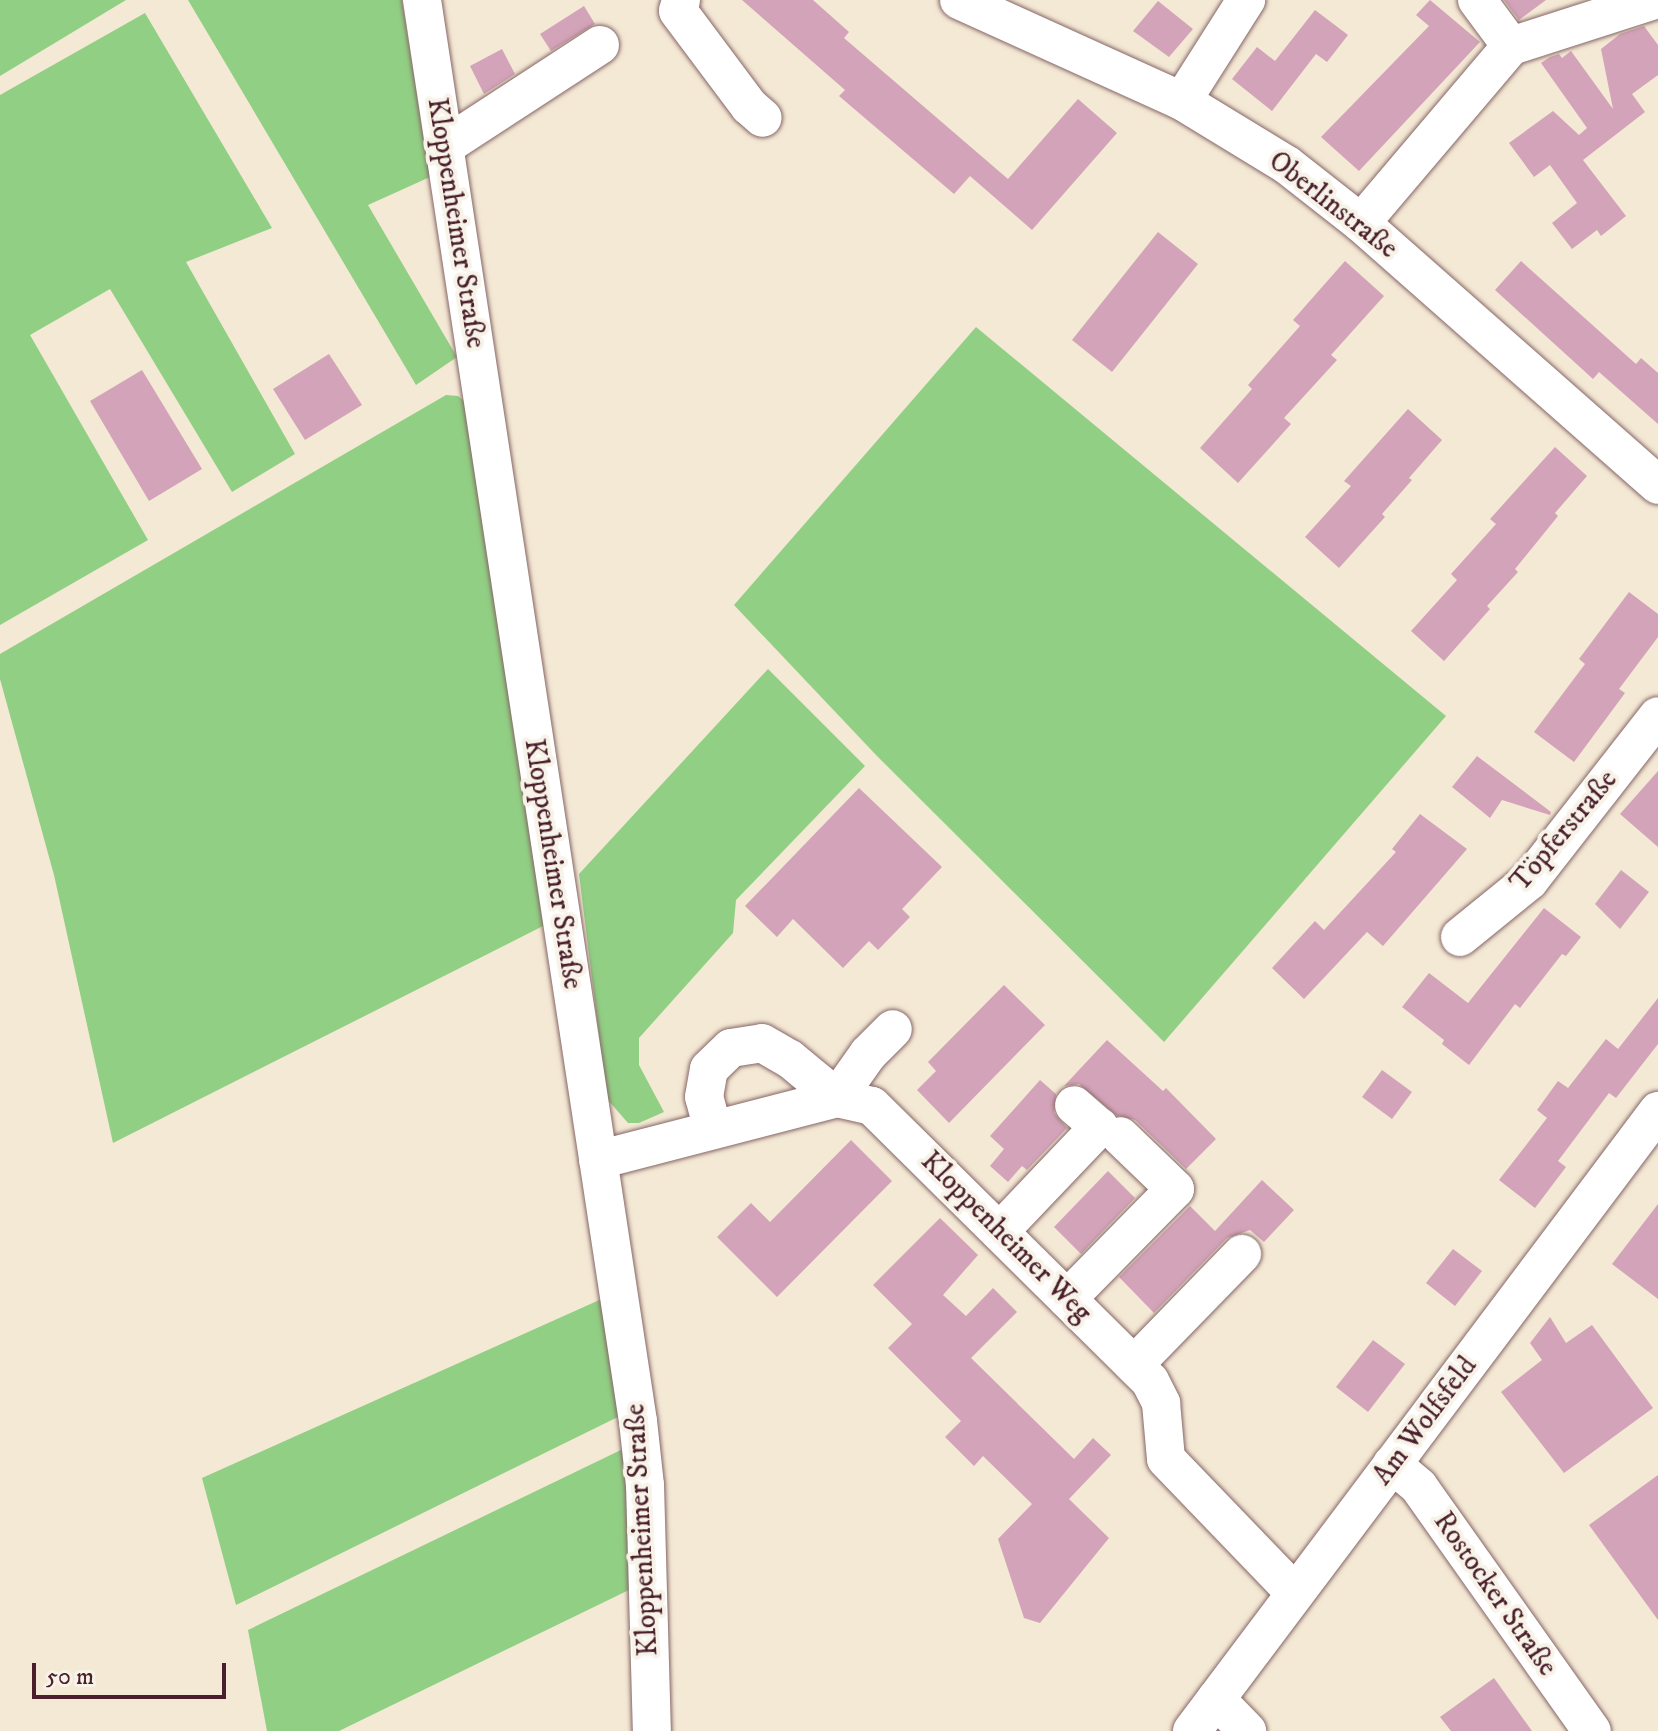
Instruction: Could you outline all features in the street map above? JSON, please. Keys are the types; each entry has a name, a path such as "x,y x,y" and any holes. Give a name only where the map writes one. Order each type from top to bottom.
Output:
{"street":[{"name":"Kloppenheimer Straße","path":"422,0 645,1485 652,1731"},
{"path":"681,0 678,11 749,106 763,118"},
{"path":"1182,101 1246,0"},
{"path":"1477,0 1511,46"},
{"path":"1361,223 1511,46 1654,0"},
{"name":"Oberlinstraße","path":"980,4 1182,101 1287,165 1361,223 1658,485"},
{"path":"445,146 600,45"},
{"name":"Töpferstraße","path":"1460,937 1529,881 1658,716"},
{"path":"598,1160 837,1098 868,1054 893,1029"},
{"path":"713,1130 704,1097 709,1069 731,1048 762,1043 790,1059 837,1098"},
{"name":"Kloppenheimer Weg","path":"837,1098 872,1106 1134,1365 1158,1394 1163,1449 1174,1472 1295,1593"},
{"path":"1000,1231 1099,1127 1074,1105"},
{"name":"Am Wolfsfeld","path":"1192,1731 1658,1111"},
{"path":"1067,1299 1175,1189 1120,1136"},
{"path":"1134,1365 1242,1254"},
{"name":"Rostocker Straße","path":"1392,1464 1419,1487 1592,1731"},
{"path":"1216,1699 1247,1731"}],"green space":[{"path":"0,0 126,0 0,76"},
{"path":"188,0 402,0 430,177 368,205 457,357 416,385"},
{"path":"145,13 272,228 186,262 295,454 232,492 110,289 30,335 148,540 0,625 0,95"},
{"path":"976,327 1446,716 1164,1042 877,756 734,605"},
{"path":"446,395 458,396 468,404 545,925 113,1143 54,875 0,679 0,654"},
{"path":"768,669 865,766 736,900 733,933 639,1038 639,1065 664,1112 639,1123 628,1123 607,1099 579,874"},
{"path":"606,1297 624,1414 236,1605 202,1478"},
{"path":"625,1448 631,1589 339,1731 267,1731 248,1630"}],"building":[{"path":"742,0 813,0 849,32 844,38 1008,179 1078,99 1117,133 1032,230 970,176 954,194 839,96 845,90"},
{"path":"1430,0 1480,42 1359,171 1321,137 1429,26 1416,15"},
{"path":"1504,0 1546,0 1519,20"},
{"path":"1158,1 1193,29 1169,57 1133,31"},
{"path":"584,6 595,24 551,51 540,34"},
{"path":"1315,10 1348,35 1327,62 1316,54 1272,111 1232,79 1257,47 1275,61"},
{"path":"1644,26 1658,45 1658,75 1632,94 1645,112 1583,160 1626,216 1601,236 1597,230 1572,249 1552,223 1577,203 1550,165 1534,177 1509,143 1553,111 1579,135 1587,128 1541,63 1559,54 1562,58 1571,51 1613,109 1601,49 1620,34"},
{"path":"502,49 515,74 484,94 470,66"},
{"path":"1158,232 1198,264 1112,372 1072,340"},
{"path":"1345,261 1384,296 1331,355 1337,360 1284,418 1291,424 1238,483 1200,448 1252,389 1248,385 1300,326 1293,320"},
{"path":"1521,261 1636,364 1641,358 1658,373 1658,424 1599,372 1593,379 1495,290"},
{"path":"329,354 362,405 305,440 273,389"},
{"path":"142,370 202,469 149,501 90,401"},
{"path":"1408,409 1442,440 1382,514 1385,517 1339,568 1305,537 1351,486 1344,481"},
{"path":"1555,447 1587,476 1555,513 1558,516 1515,569 1518,572 1487,606 1490,609 1444,661 1411,631 1457,580 1451,574 1496,524 1490,519"},
{"path":"1629,592 1658,614 1658,637 1619,689 1625,693 1574,762 1534,732 1585,664 1579,659"},
{"path":"1477,756 1551,812 1550,815 1502,800 1490,818 1452,787"},
{"path":"1658,771 1658,847 1620,814"},
{"path":"859,788 942,867 902,909 910,917 878,950 869,941 843,968 793,919 777,937 745,906"},
{"path":"1420,814 1467,849 1383,946 1367,932 1304,999 1272,968 1315,921 1324,930 1396,852 1392,849"},
{"path":"1621,870 1649,892 1620,929 1595,904"},
{"path":"1544,908 1581,937 1566,956 1562,954 1520,1008 1515,1004 1469,1065 1442,1044 1444,1040 1402,1007 1429,973 1468,1003"},
{"path":"1004,985 1045,1025 949,1123 917,1090 936,1071 928,1062"},
{"path":"1658,998 1658,1044 1616,1098 1609,1093 1558,1161 1566,1167 1535,1208 1499,1180 1547,1118 1537,1110 1558,1081 1568,1088 1606,1039 1618,1049"},
{"path":"1107,1040 1163,1091 1166,1088 1216,1139 1186,1169 1135,1120 1116,1115 1079,1084 1064,1086"},
{"path":"1382,1070 1412,1092 1392,1119 1362,1097"},
{"path":"1040,1080 1056,1094 1054,1113 1067,1128 1027,1170 1022,1166 1008,1182 990,1166 1004,1149 990,1136"},
{"path":"851,1140 892,1181 777,1297 717,1237 751,1203 770,1222"},
{"path":"1108,1171 1135,1198 1081,1254 1054,1227"},
{"path":"1262,1180 1294,1210 1264,1242 1250,1230 1227,1238 1154,1313 1119,1277 1190,1206 1215,1231"},
{"path":"1658,1204 1658,1299 1612,1264"},
{"path":"940,1218 978,1255 943,1295 966,1316 993,1288 1017,1312 971,1358 1074,1459 1093,1438 1111,1455 1069,1499 1109,1538 1040,1623 1024,1618 998,1539 1032,1504 983,1456 974,1466 945,1437 961,1421 888,1348 912,1324 873,1285"},
{"path":"1453,1249 1482,1271 1455,1306 1426,1283"},
{"path":"1550,1317 1566,1343 1592,1325 1653,1408 1564,1473 1501,1392 1542,1360 1530,1343"},
{"path":"1373,1340 1405,1364 1368,1412 1336,1387"},
{"path":"1658,1475 1658,1620 1589,1525"},
{"path":"1494,1678 1532,1731 1451,1731 1440,1717"}]}
